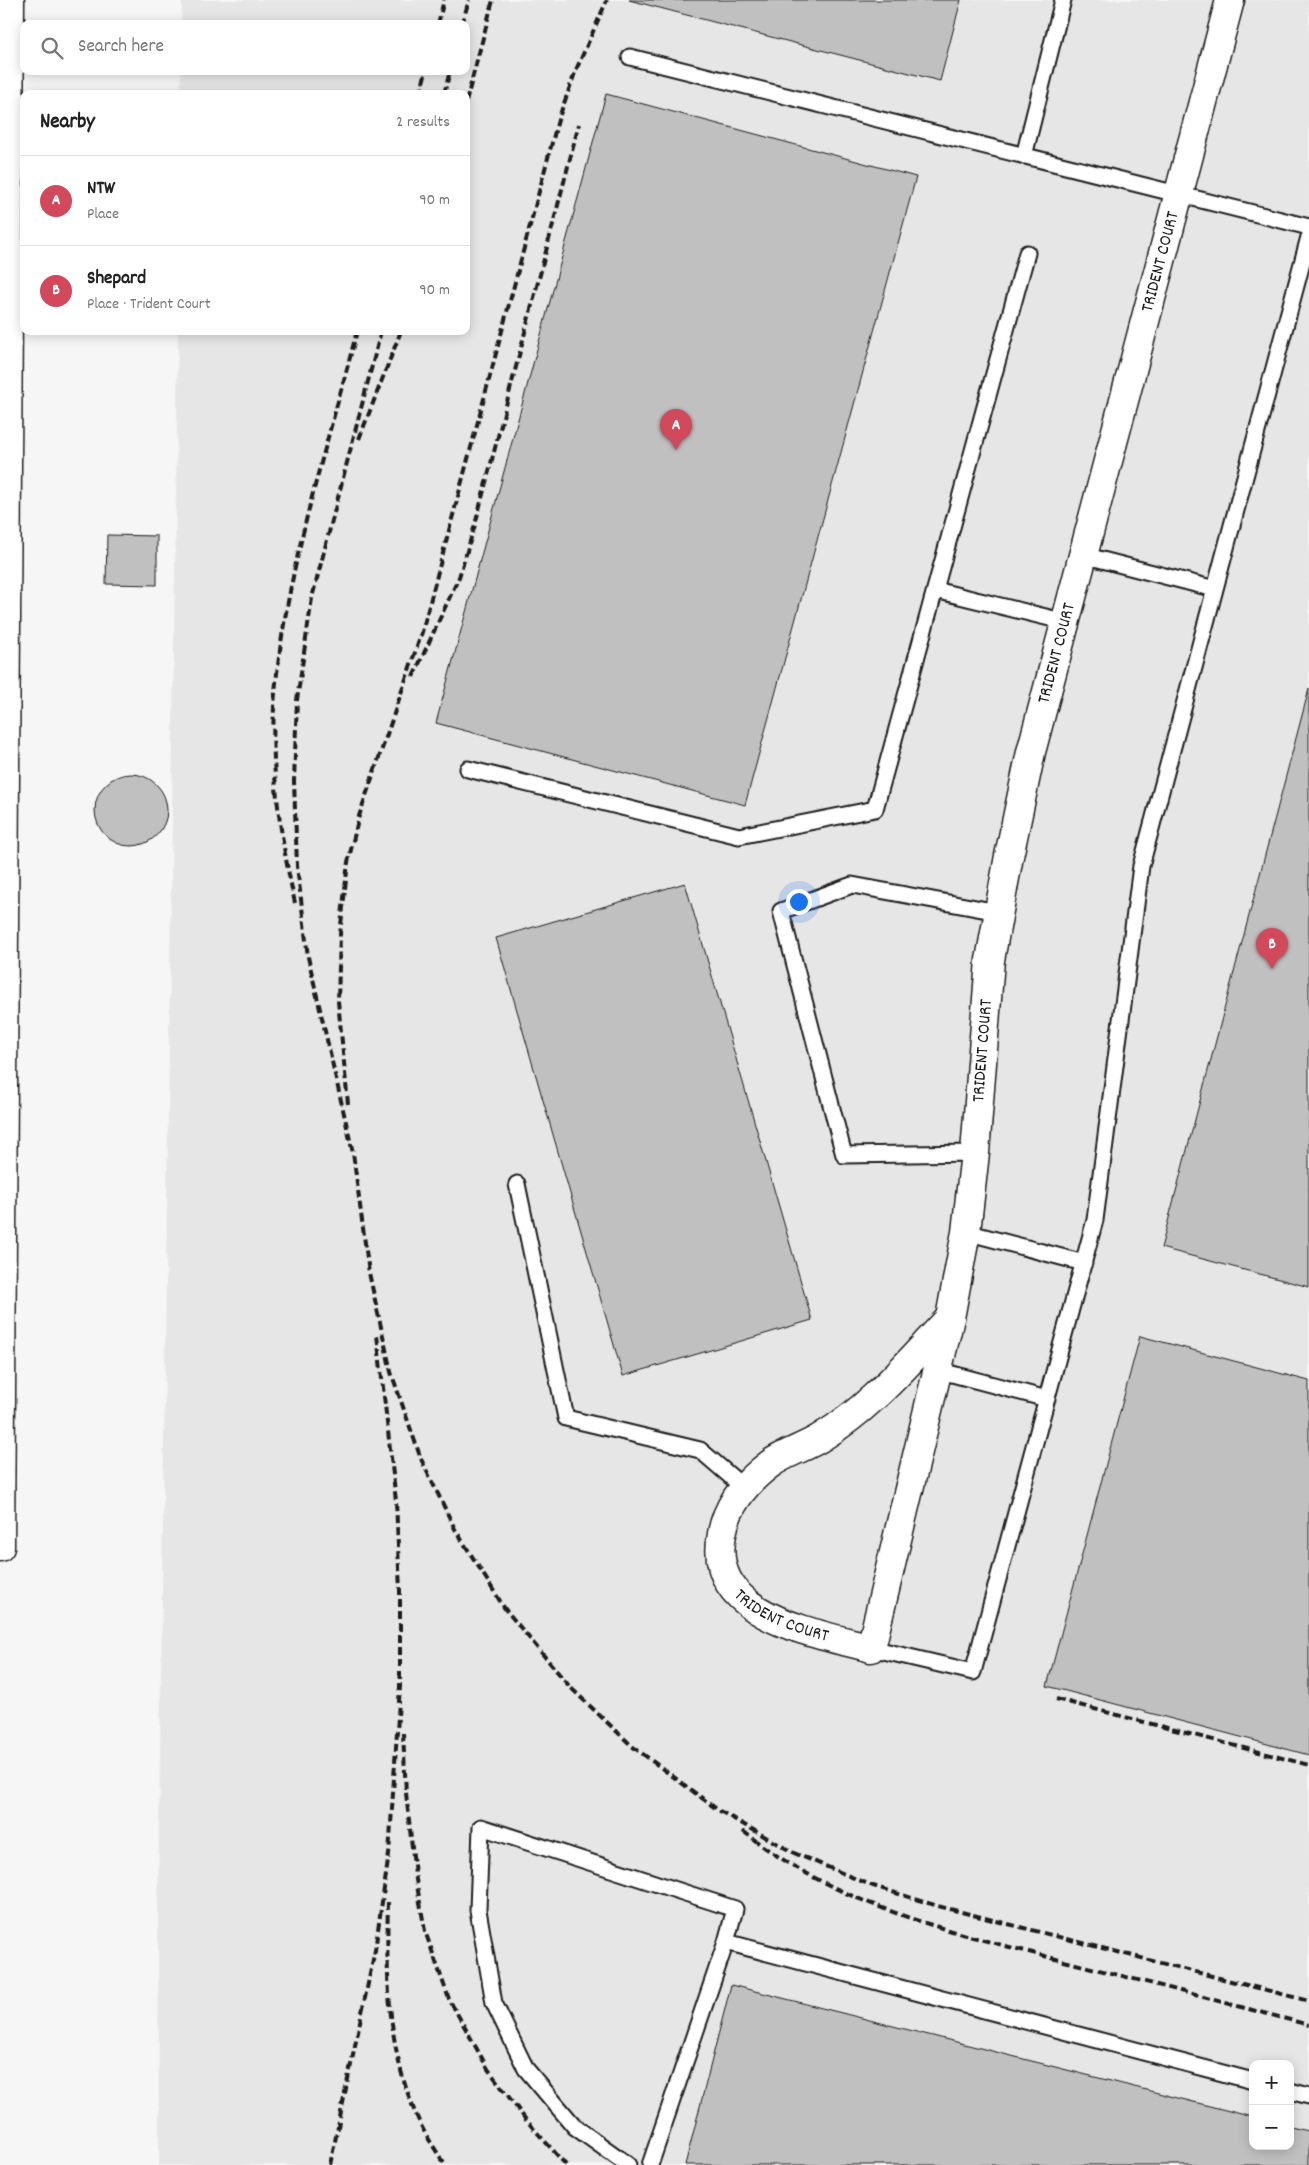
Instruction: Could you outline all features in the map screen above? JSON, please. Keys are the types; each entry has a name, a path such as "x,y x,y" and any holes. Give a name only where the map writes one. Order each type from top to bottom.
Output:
{"main road":[{"path":"0,1547 3,646 10,0"},
{"name":"TRIDENT COURT","path":"950,1318 874,1397 820,1438 771,1463 743,1488 725,1518 719,1551 729,1584 750,1605 783,1624 871,1648 950,1318 966,1232 976,1153 990,960 1031,752 1230,0"}],"lane":[{"path":"1024,156 1063,0"},
{"path":"630,57 1309,227"},
{"path":"871,1648 973,1672 1095,1220 1141,866 1309,236"},
{"path":"468,768 739,836 874,810 1027,253"},
{"path":"1083,555 1215,589"},
{"path":"935,590 1066,622"},
{"path":"976,1153 844,1155 781,911 852,885 998,912"},
{"path":"516,1184 566,1418 700,1450 743,1488"},
{"path":"966,1232 1084,1263"},
{"path":"937,1370 1047,1398"},
{"path":"628,2165 575,2127 526,2069 494,2003 478,1910 481,1826 735,1909 726,1942 650,2165"},
{"path":"726,1942 1249,2080"},
{"path":"1294,2092 1309,2096"}],"shaded area":[{"path":"182,0 1309,0 1309,2165 159,2165 158,1910 178,335 470,335 470,90 181,90 181,75 470,75 470,20 181,20"}],"building":[{"path":"629,0 961,0 940,81"},
{"path":"606,94 916,177 745,805 436,723"},
{"path":"107,535 157,536 157,585 106,584"},
{"path":"1309,689 1309,1287 1161,1248"},
{"path":"131,774 151,780 161,790 167,810 161,830 151,840 131,846 111,840 101,830 95,810 101,790 111,780"},
{"path":"685,883 812,1320 623,1376 496,938"},
{"path":"1140,1336 1309,1381 1309,1755 1047,1686"},
{"path":"731,1985 1249,2116 1249,2150 1294,2150 1294,2128 1309,2131 1309,2165 685,2165"}],"railway":[{"path":"439,20 444,0"},
{"path":"463,20 469,0"},
{"path":"469,90 493,0"},
{"path":"348,1104 338,1001 340,934 348,862 359,816 422,632 558,120 576,70 607,0"},
{"path":"421,90 425,75"},
{"path":"445,90 449,75"},
{"path":"413,677 459,577 475,525 579,124"},
{"path":"295,903 277,799 273,745 275,693 288,601 308,511 356,335"},
{"path":"380,335 312,598 297,700 294,781 297,866 308,957 353,1153 369,1273 391,1372 421,1459 455,1529 505,1609 570,1687 632,1746 718,1810 794,1853 873,1886 938,1906 1309,2001"},
{"path":"359,439 399,335"},
{"path":"330,2165 375,1950 389,1854 400,1686 400,1591 396,1501 377,1335"},
{"path":"1056,1699 1309,1765"},
{"path":"403,1733 406,1793 415,1874 425,1931 449,1999 488,2069 526,2120 566,2165"},
{"path":"743,1831 778,1857 816,1878 854,1897 894,1912 976,1938 1309,2025"},
{"path":"388,1902 388,1985 394,2040 408,2093 418,2119 445,2165"}],"place":[{"name":"NTW","path":"676,450"},
{"name":"Shepard","path":"1272,969"}]}
